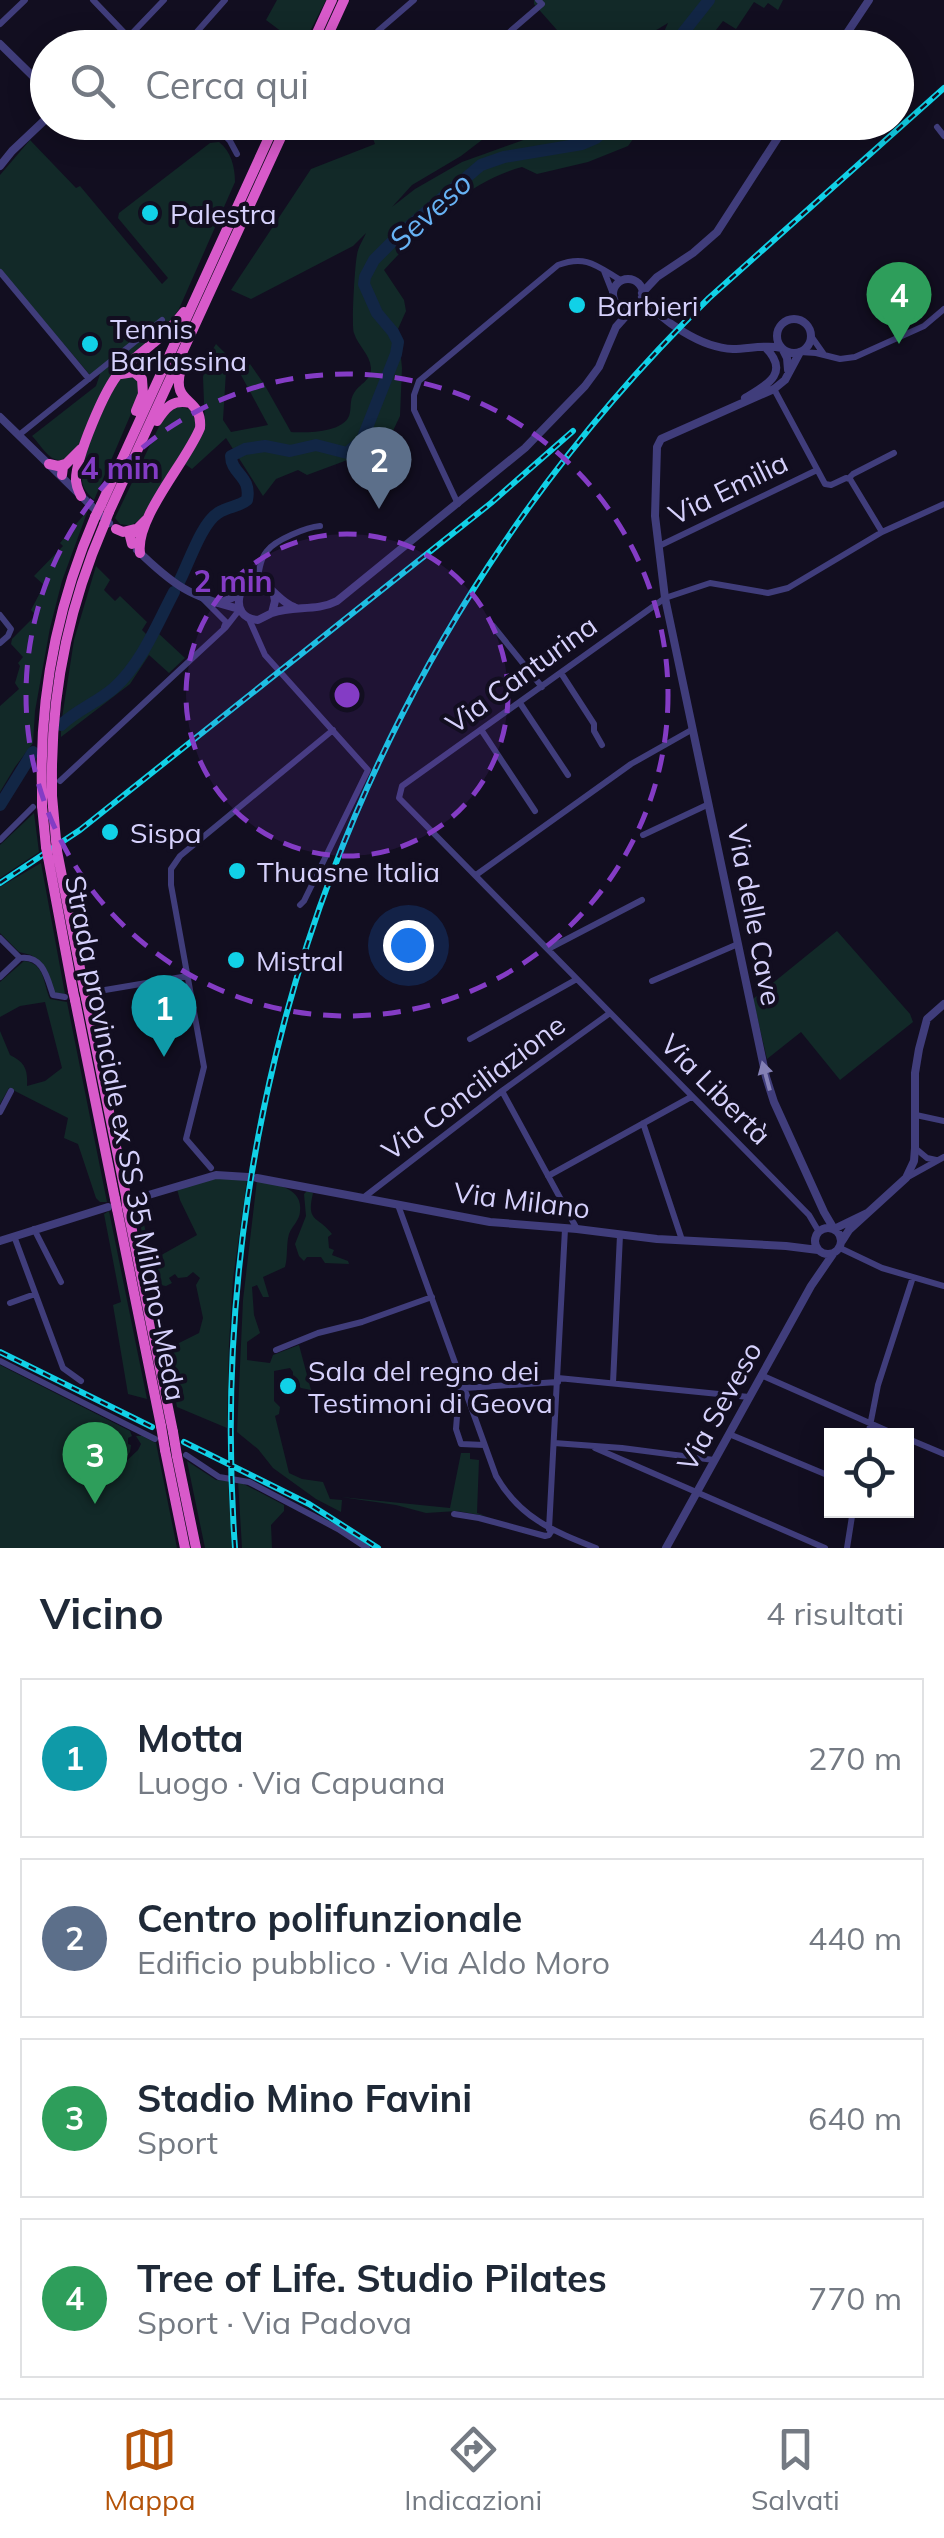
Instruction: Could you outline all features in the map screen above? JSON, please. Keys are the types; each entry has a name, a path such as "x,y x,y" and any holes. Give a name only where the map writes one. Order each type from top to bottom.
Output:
{"highway":[{"path":"318,30 332,0"},
{"path":"330,30 344,0"},
{"name":"Strada provinciale ex SS 35 Milano-Meda","path":"52,849 38,806 56,781 53,724 72,614 105,524 105,508 268,140"},
{"name":"Strada provinciale ex SS 35 Milano-Meda","path":"128,458 280,140"},
{"path":"81,496 76,484 78,467 116,377 174,326 199,291"},
{"path":"105,524 134,540 199,432 200,416 182,395 177,382 199,316"},
{"path":"116,377 134,372 143,384 133,417 128,458"},
{"path":"128,458 168,406 190,403"},
{"path":"63,473 87,440"},
{"path":"49,464 58,466 68,476 78,467"},
{"name":"Strada provinciale ex SS 35 Milano-Meda","path":"105,524 72,575 46,684 41,753 52,849 185,1548"},
{"name":"Strada provinciale ex SS 35 Milano-Meda","path":"121,1203 172,1432 182,1455 196,1548"}],"street":[{"path":"0,24 24,0"},
{"path":"92,0 122,30"},
{"path":"134,30 164,0"},
{"path":"199,30 225,0"},
{"path":"379,30 414,0"},
{"path":"849,30 868,0"},
{"path":"510,30 540,2"},
{"path":"0,44 30,73"},
{"path":"937,127 944,136"},
{"path":"0,166 30,134"},
{"path":"229,140 238,154"},
{"path":"458,504 414,410 419,381 558,264 578,259 596,264 622,281 634,281 656,276 693,253 718,232 777,140"},
{"path":"0,153 12,151"},
{"path":"604,270 613,296 616,326"},
{"path":"0,272 89,378"},
{"path":"225,628 280,610 316,609 337,601 458,504 525,448 585,386 599,367 616,326 656,276"},
{"path":"613,296 622,281"},
{"path":"634,281 656,312"},
{"path":"613,296 624,308 656,312 713,345 739,349 776,346 790,353 844,359 924,326 944,310"},
{"path":"752,347 768,341 783,323 793,319 804,322 820,350 828,356"},
{"path":"19,436 162,320"},
{"path":"778,332 788,375"},
{"path":"728,410 784,382 811,336"},
{"path":"728,410 774,378 776,362 765,347"},
{"path":"774,390 828,486 894,453"},
{"name":"Via delle Cave","path":"728,410 666,435 658,442 658,546 665,598 771,1094 834,1229"},
{"path":"0,417 49,464"},
{"name":"Via Emilia","path":"658,546 817,470"},
{"path":"63,473 105,524"},
{"path":"849,478 882,532"},
{"name":"Via Canturina","path":"402,786 665,598 710,583 768,593 788,588 882,532 944,504"},
{"path":"258,583 264,553 272,545 320,526"},
{"path":"134,540 177,586 202,599 240,609 265,655 368,770 300,905"},
{"path":"216,603 240,594 247,586 258,583 268,587 276,602 260,628 258,639"},
{"path":"56,781 225,628 240,609 240,594"},
{"path":"274,596 298,608"},
{"path":"202,599 224,620 225,628"},
{"path":"0,615 10,626 10,634 0,644"},
{"path":"493,626 542,687"},
{"path":"561,673 594,724 602,745"},
{"path":"520,703 568,775"},
{"path":"475,875 631,764 694,728"},
{"path":"213,1172 186,1139 204,1067 171,869 334,730"},
{"path":"482,731 536,810"},
{"name":"Via Libertà","path":"402,786 398,798 809,1216 817,1235"},
{"path":"643,835 710,804"},
{"path":"0,840 38,806"},
{"path":"548,949 642,900"},
{"path":"0,938 20,958"},
{"path":"652,981 738,944"},
{"path":"0,977 20,958 32,958 39,963 52,995 188,976"},
{"path":"470,1039 577,979"},
{"path":"906,1178 914,1161 919,1049 927,1020 944,1004"},
{"name":"Via Conciliazione","path":"363,1198 610,1013"},
{"path":"0,1112 11,1091"},
{"path":"502,1091 577,1229"},
{"path":"548,1176 692,1096"},
{"path":"916,1115 944,1121"},
{"path":"644,1123 682,1241"},
{"path":"915,1148 927,1158 940,1158"},
{"path":"834,1229 867,1213 906,1178 940,1158"},
{"name":"Via Milano","path":"0,1241 213,1172 490,1222 819,1251"},
{"path":"398,1205 496,1476 530,1516 551,1530 596,1548"},
{"name":"Via Seveso","path":"666,1548 811,1286 849,1230 867,1213"},
{"path":"838,1248 840,1234 834,1229 826,1228 817,1235 819,1251 838,1248 882,1268 944,1286"},
{"path":"34,1229 61,1282"},
{"path":"454,1514 550,1535 566,1229"},
{"path":"613,1384 620,1235"},
{"name":"Via Milano","path":"785,1246 817,1235"},
{"path":"14,1236 63,1368 81,1381"},
{"name":"Via Seveso","path":"811,1286 819,1251"},
{"path":"869,1428 876,1390 913,1278"},
{"path":"10,1303 35,1294"},
{"path":"276,1350 432,1296"},
{"path":"0,1361 154,1439"},
{"path":"762,1375 880,1428"},
{"path":"484,1445 461,1445 456,1432 458,1392 465,1388 558,1380 749,1397"},
{"path":"729,1434 824,1475"},
{"path":"914,1441 944,1454"},
{"path":"554,1443 714,1460"},
{"path":"595,1448 825,1548"},
{"path":"182,1455 218,1477 249,1482 367,1548"},
{"path":"846,1548 852,1518"}],"green space":[{"path":"277,0 326,0 311,30 279,30 266,20"},
{"path":"534,0 783,0 778,10 768,3 764,8 754,2 736,29 723,21 716,30 665,30 668,23 656,30 557,30"},
{"path":"30,140 76,188 80,186 162,284 168,278 118,218 119,213 210,143 219,142 227,150 235,176 179,309 115,383 71,455 60,460 48,455 32,436 96,386 100,374 90,375 0,269 0,175"},
{"path":"373,140 482,140 412,185 392,207 462,162 523,140 632,140 628,146 588,162 537,174 522,167 482,184 430,223 384,270 404,300 406,311 398,329 402,368 400,416 377,455 369,452 307,475 298,470 276,479 263,496 226,438 192,469 185,464 205,428 203,377 216,344 227,355 223,420 231,432 268,425 241,375 250,364 291,432 332,429 349,416 352,396 371,372 353,328 356,260 366,233 353,246 251,299 231,290 311,169 375,144"},
{"path":"130,374 139,379 139,395 94,500 82,482 85,457 116,384"},
{"path":"178,406 192,410 197,420 194,433 143,517 131,526 120,524 115,518 164,416"},
{"path":"88,510 50,628 33,743 0,792 0,706 19,689 15,683 18,663 23,657 11,644 12,639 36,615 31,610 44,585 34,576 63,546 60,543"},
{"path":"96,566 110,580 104,590 115,601 120,596 147,622 142,630 146,639 112,686 62,718 74,640"},
{"path":"157,632 185,658 169,673 149,655 130,684 61,737 69,723 130,678"},
{"path":"34,813 39,852 0,878 0,845"},
{"path":"41,863 65,994 55,993 40,962 19,952 0,933 0,887"},
{"path":"837,931 913,1022 840,1080 801,1032 767,1059 753,999"},
{"path":"24,961 40,970 50,999 67,1002 107,1202 96,1198 78,1144 64,1138 68,1118 9,1088 0,1104 0,1031 10,1055 24,1067 27,1086 45,1081 62,1068 45,1002 20,1006 0,1017 0,982"},
{"path":"218,1177 247,1179 233,1279 227,1428 177,1407 169,1365 173,1346 199,1333 203,1318 196,1285 200,1278 193,1272 178,1278 175,1274 169,1278 172,1283 160,1285 150,1271 136,1204 139,1203 151,1254 156,1258 197,1235 177,1189"},
{"path":"257,1180 292,1192 300,1203 300,1211 289,1234 285,1267 263,1277 269,1297 263,1297 257,1285 252,1287 260,1333 247,1342 247,1360 270,1363 273,1355 299,1345 311,1390 301,1388 293,1380 290,1368 274,1371 274,1401 280,1407 275,1416 289,1473 323,1482 330,1499 342,1500 341,1512 273,1468 237,1432 243,1300"},
{"path":"307,1191 313,1193 314,1218 332,1234 328,1237 329,1248 334,1250 332,1255 349,1264 325,1263 321,1257 307,1257 304,1261 299,1256 295,1244 306,1216"},
{"path":"109,1211 147,1399 128,1394 113,1305 121,1302 104,1214"},
{"path":"0,1365 130,1431 130,1452 104,1478 108,1483 138,1450 141,1444 136,1436 156,1443 177,1548 0,1548"},
{"path":"461,1453 470,1453 470,1459 479,1460 477,1513 486,1516 457,1511 426,1513 341,1497 450,1508"},
{"path":"187,1461 216,1480 228,1481 232,1548 205,1548"},
{"path":"238,1481 284,1505 284,1511 271,1525 272,1548 242,1548"}],"waterway":[{"name":"Seveso","path":"685,30 709,0"},
{"name":"Seveso","path":"179,582 212,518 247,500 247,486 231,456 265,446 290,451 316,445 347,453 362,440 398,342 377,313 364,284 374,260 481,165 591,140"},
{"name":"Seveso","path":"61,725 124,678 148,643 174,592"},
{"name":"Seveso","path":"0,805 33,752"}],"railway":[{"path":"914,115 944,88"},
{"path":"235,1548 232,1373 247,1201 281,1033 333,870 402,714 488,566 591,427 709,298 886,140"},
{"path":"0,883 80,830 491,503 573,431"},
{"path":"0,1352 152,1427"},
{"path":"184,1442 309,1504 378,1548"}],"place":[{"name":"Palestra","path":"150,213"},
{"name":"Barbieri","path":"577,305"},
{"name":"Tennis Barlassina","path":"90,344"},
{"name":"Tree of Life. Studio Pilates","path":"899,344"},
{"name":"Centro polifunzionale","path":"379,509"},
{"name":"Sispa","path":"110,832"},
{"name":"Thuasne Italia","path":"237,871"},
{"name":"Mistral","path":"236,960"},
{"name":"Motta","path":"164,1057"},
{"name":"Sala del regno dei Testimoni di Geova","path":"288,1386"},
{"name":"Stadio Mino Favini","path":"95,1504"}]}
